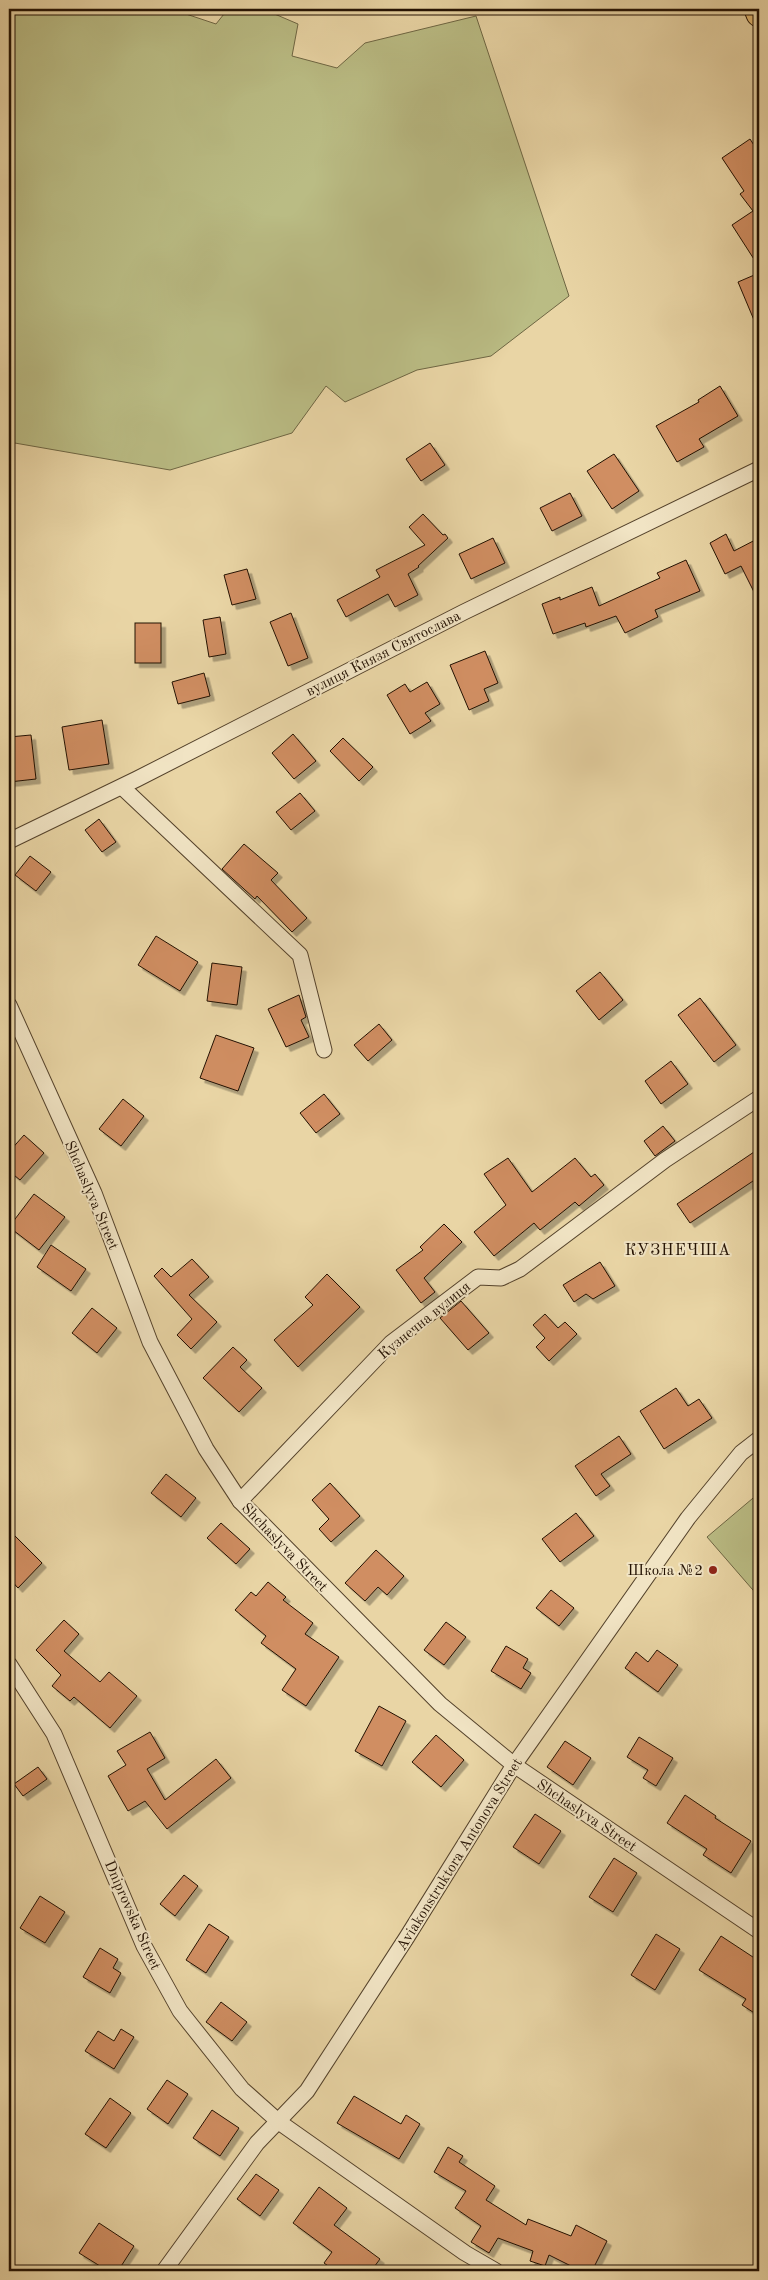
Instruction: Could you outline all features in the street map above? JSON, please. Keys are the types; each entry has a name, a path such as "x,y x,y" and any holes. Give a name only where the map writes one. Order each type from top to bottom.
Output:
{"main road":[{"path":"757,9 759,14"}],"street":[{"name":"вулиця Князя Святослава","path":"9,841 122,787 464,612 759,469"},
{"path":"122,787 300,955 324,1050"},
{"name":"Shchaslyva Street","path":"9,1005 94,1193 150,1342 206,1449 240,1501 440,1704 514,1766 759,1931"},
{"name":"Кузнечна вулиця","path":"240,1501 391,1343 478,1277 501,1278 520,1269 665,1160 759,1098"},
{"name":"Aviakonstruktora Antonova Street","path":"164,2271 257,2143 307,2091 407,1937 514,1766 688,1518 741,1453 759,1439"},
{"name":"Dniprovska Street","path":"9,1664 54,1734 144,1946 180,2011 242,2089 279,2122 465,2253 496,2271"}],"green space":[{"path":"9,9 171,9 216,24 228,9 263,9 298,24 292,56 337,68 365,43 476,16 569,296 491,356 417,370 345,402 326,386 292,433 170,470 9,442"},
{"path":"759,1493 759,1597 707,1537"}],"building":[{"path":"750,139 759,153 759,267 732,225 753,211 740,194 744,191 722,158"},
{"path":"759,273 759,332 738,282"},
{"path":"720,386 738,416 699,439 704,447 677,462 656,426 699,402 698,400"},
{"path":"430,443 445,465 421,481 406,459"},
{"path":"614,454 639,491 612,509 587,471"},
{"path":"570,493 582,516 552,531 540,508"},
{"path":"423,514 448,538 419,567 408,574 418,595 395,607 388,594 346,617 337,600 380,577 376,570 425,545 409,527"},
{"path":"726,534 734,551 759,538 759,602 741,566 725,574 710,543"},
{"path":"493,538 505,563 471,579 459,554"},
{"path":"686,560 700,591 655,610 658,617 625,633 616,616 586,627 585,623 553,634 542,604 560,597 560,600 592,587 599,606 660,578 657,573"},
{"path":"247,569 256,599 232,605 224,575"},
{"path":"291,613 308,658 288,666 270,622"},
{"path":"220,617 226,654 209,657 203,620"},
{"path":"135,623 161,623 161,663 135,663"},
{"path":"485,651 498,683 484,689 489,701 469,710 450,665"},
{"path":"204,673 210,696 178,704 172,682"},
{"path":"427,682 440,704 425,713 431,721 410,734 387,695 405,684 410,692"},
{"path":"102,720 109,764 69,770 62,727"},
{"path":"293,734 316,761 294,779 272,753"},
{"path":"31,735 36,779 9,782 9,737"},
{"path":"343,738 373,767 359,781 330,751"},
{"path":"300,793 315,811 291,830 276,812"},
{"path":"99,819 116,842 102,852 85,830"},
{"path":"244,844 278,873 271,880 307,918 292,932 257,896 255,899 222,869"},
{"path":"30,856 51,872 36,891 15,875"},
{"path":"156,936 198,962 180,991 138,965"},
{"path":"212,963 242,967 237,1005 207,1001"},
{"path":"600,972 623,1000 599,1020 576,991"},
{"path":"299,995 306,1017 301,1020 309,1037 286,1047 268,1009"},
{"path":"700,998 736,1045 714,1062 678,1015"},
{"path":"379,1024 392,1040 368,1061 354,1045"},
{"path":"216,1035 254,1048 238,1091 200,1078"},
{"path":"671,1061 688,1084 661,1104 645,1081"},
{"path":"324,1094 340,1114 316,1133 300,1113"},
{"path":"123,1099 144,1116 121,1146 99,1129"},
{"path":"663,1126 675,1141 655,1156 644,1141"},
{"path":"24,1135 44,1153 20,1180 9,1171 9,1152"},
{"path":"754,1152 759,1161 759,1177 690,1223 677,1204"},
{"path":"508,1158 532,1192 575,1158 591,1177 595,1174 604,1185 579,1206 575,1202 540,1230 534,1223 494,1256 474,1232 506,1205 484,1174"},
{"path":"34,1194 65,1217 39,1250 9,1227"},
{"path":"444,1224 462,1242 424,1278 435,1292 421,1303 396,1270 423,1250 420,1247"},
{"path":"51,1245 86,1269 71,1291 37,1267"},
{"path":"192,1259 209,1277 189,1295 217,1322 191,1349 177,1335 192,1319 154,1276 162,1268 171,1277"},
{"path":"600,1262 615,1286 593,1299 586,1294 574,1302 563,1285"},
{"path":"327,1274 360,1307 298,1367 274,1340 313,1305 305,1297"},
{"path":"461,1301 489,1333 468,1350 440,1318"},
{"path":"92,1308 117,1328 97,1353 72,1333"},
{"path":"545,1314 558,1328 565,1322 577,1334 549,1361 536,1347 545,1338 533,1325"},
{"path":"233,1347 247,1360 240,1367 262,1388 239,1412 203,1378"},
{"path":"676,1388 688,1406 699,1399 712,1418 664,1449 640,1411"},
{"path":"619,1436 631,1454 601,1474 610,1486 596,1496 575,1466"},
{"path":"166,1474 196,1498 181,1517 151,1493"},
{"path":"330,1483 360,1516 331,1542 319,1529 329,1519 312,1500"},
{"path":"576,1513 594,1536 560,1562 542,1539"},
{"path":"221,1523 250,1549 236,1564 207,1538"},
{"path":"9,1530 42,1563 18,1588 9,1578"},
{"path":"376,1550 404,1576 387,1595 378,1587 365,1601 345,1583"},
{"path":"268,1582 286,1597 283,1600 313,1623 305,1634 339,1657 306,1706 282,1690 296,1669 261,1643 266,1636 235,1610 251,1592 256,1596"},
{"path":"551,1590 574,1608 559,1626 536,1608"},
{"path":"64,1620 79,1634 64,1651 100,1682 109,1672 137,1696 110,1728 74,1697 70,1701 52,1686 61,1675 36,1650"},
{"path":"446,1622 466,1637 444,1665 424,1650"},
{"path":"506,1646 528,1659 523,1668 531,1673 521,1689 491,1671"},
{"path":"657,1650 678,1665 658,1692 625,1668 636,1652 648,1662"},
{"path":"379,1706 406,1721 382,1766 355,1751"},
{"path":"150,1732 165,1758 147,1769 165,1800 216,1759 231,1778 167,1829 145,1801 128,1811 108,1776 126,1765 117,1751"},
{"path":"436,1735 464,1760 441,1787 412,1762"},
{"path":"639,1737 673,1758 656,1786 643,1778 648,1770 627,1757"},
{"path":"565,1741 591,1758 573,1785 547,1767"},
{"path":"38,1767 47,1779 23,1796 14,1784"},
{"path":"685,1795 716,1816 715,1818 751,1841 731,1873 703,1855 707,1849 667,1823"},
{"path":"535,1814 561,1831 539,1864 513,1847"},
{"path":"614,1858 637,1873 613,1912 589,1897"},
{"path":"184,1875 198,1886 175,1916 160,1904"},
{"path":"40,1896 65,1912 45,1943 20,1928"},
{"path":"209,1924 229,1937 206,1973 186,1960"},
{"path":"656,1934 680,1949 655,1990 631,1975"},
{"path":"721,1936 759,1961 759,2016 742,2005 746,1999 699,1970"},
{"path":"100,1948 118,1959 113,1968 121,1973 110,1993 83,1977"},
{"path":"221,2002 247,2022 232,2041 206,2022"},
{"path":"121,2029 134,2037 114,2069 85,2051 98,2031 114,2041"},
{"path":"167,2080 188,2094 168,2124 147,2109"},
{"path":"354,2096 401,2124 406,2115 420,2124 399,2159 337,2123"},
{"path":"110,2098 131,2113 106,2148 85,2134"},
{"path":"212,2110 239,2128 220,2156 193,2138"},
{"path":"448,2147 463,2156 459,2162 495,2186 486,2200 526,2225 528,2219 571,2236 576,2225 607,2241 592,2271 581,2271 549,2255 545,2266 530,2261 533,2251 498,2238 489,2253 471,2242 481,2226 455,2208 466,2191 434,2172"},
{"path":"256,2174 279,2190 260,2216 237,2199"},
{"path":"319,2187 347,2208 334,2225 380,2259 371,2271 335,2271 324,2263 332,2252 293,2223"},
{"path":"99,2223 134,2246 118,2271 108,2271 79,2253"}],"place":[{"name":"Школа №2","path":"713,1570"}],"district":[{"name":"КУЗНЕЧША","path":"678,1249"}]}
